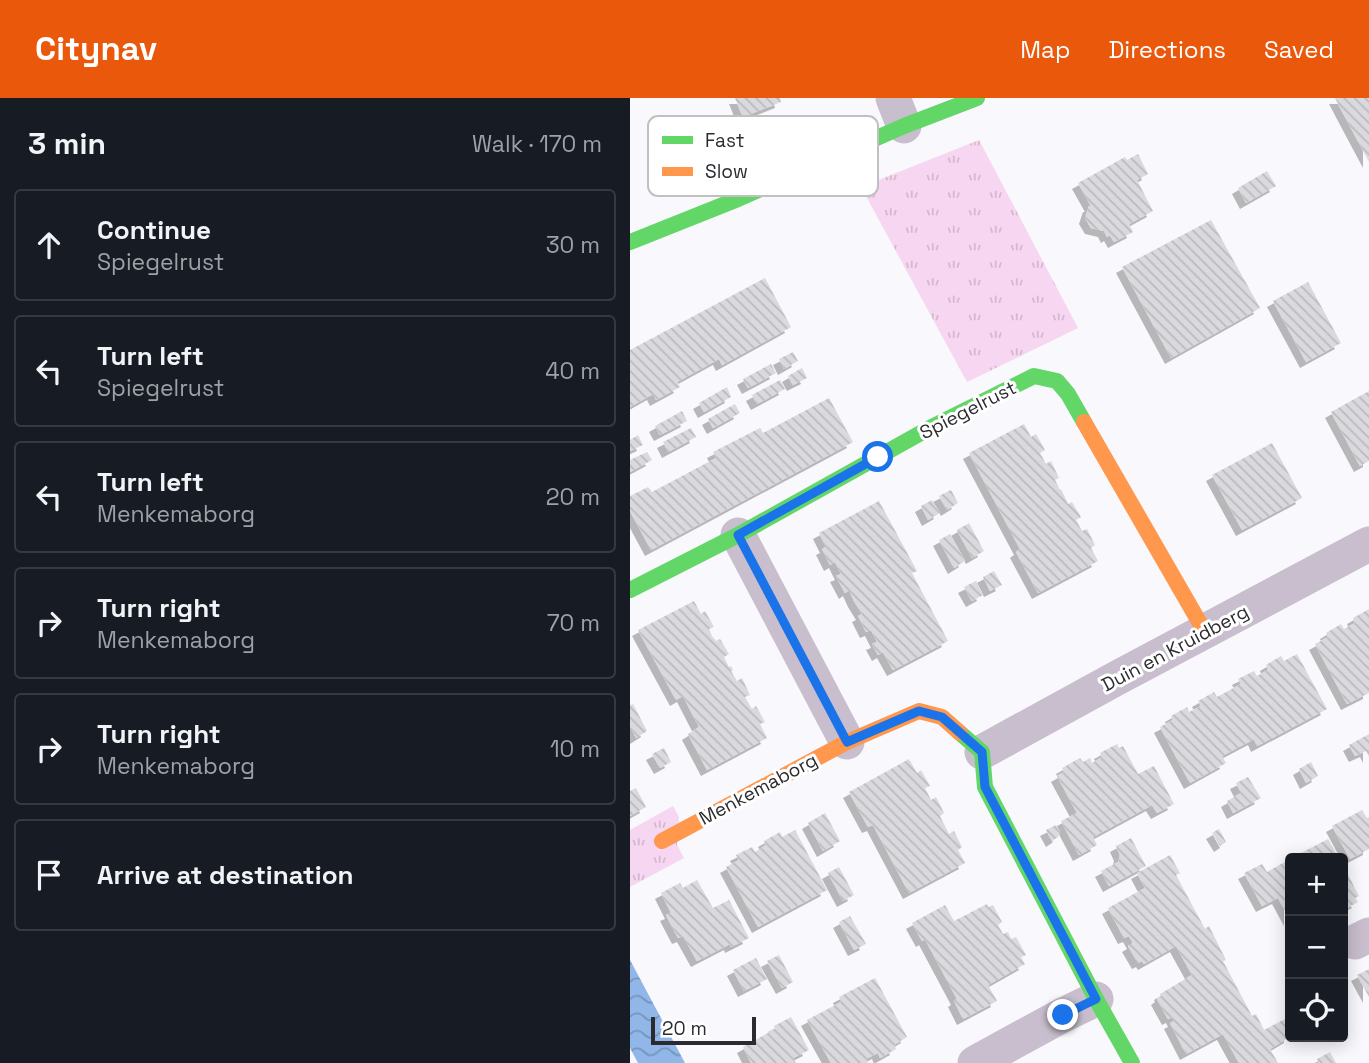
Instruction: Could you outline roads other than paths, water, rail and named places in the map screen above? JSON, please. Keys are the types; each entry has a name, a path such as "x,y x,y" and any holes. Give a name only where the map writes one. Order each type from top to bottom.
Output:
{"street":[{"path":"878,123 899,112 976,98"},
{"path":"630,243 744,196"},
{"name":"Spiegelrust","path":"630,590 738,535 928,429 1034,376 1057,381 1068,394 1205,632"},
{"path":"738,535 847,742"},
{"name":"Duin en Kruidberg","path":"982,752 1369,544"},
{"name":"Menkemaborg","path":"662,841 847,742 919,711 942,717 982,752"},
{"path":"982,752 985,787 1132,1063"},
{"path":"975,1063 1096,999"}],"water":[{"path":"630,960 685,1063 638,1063 630,1048"}]}
